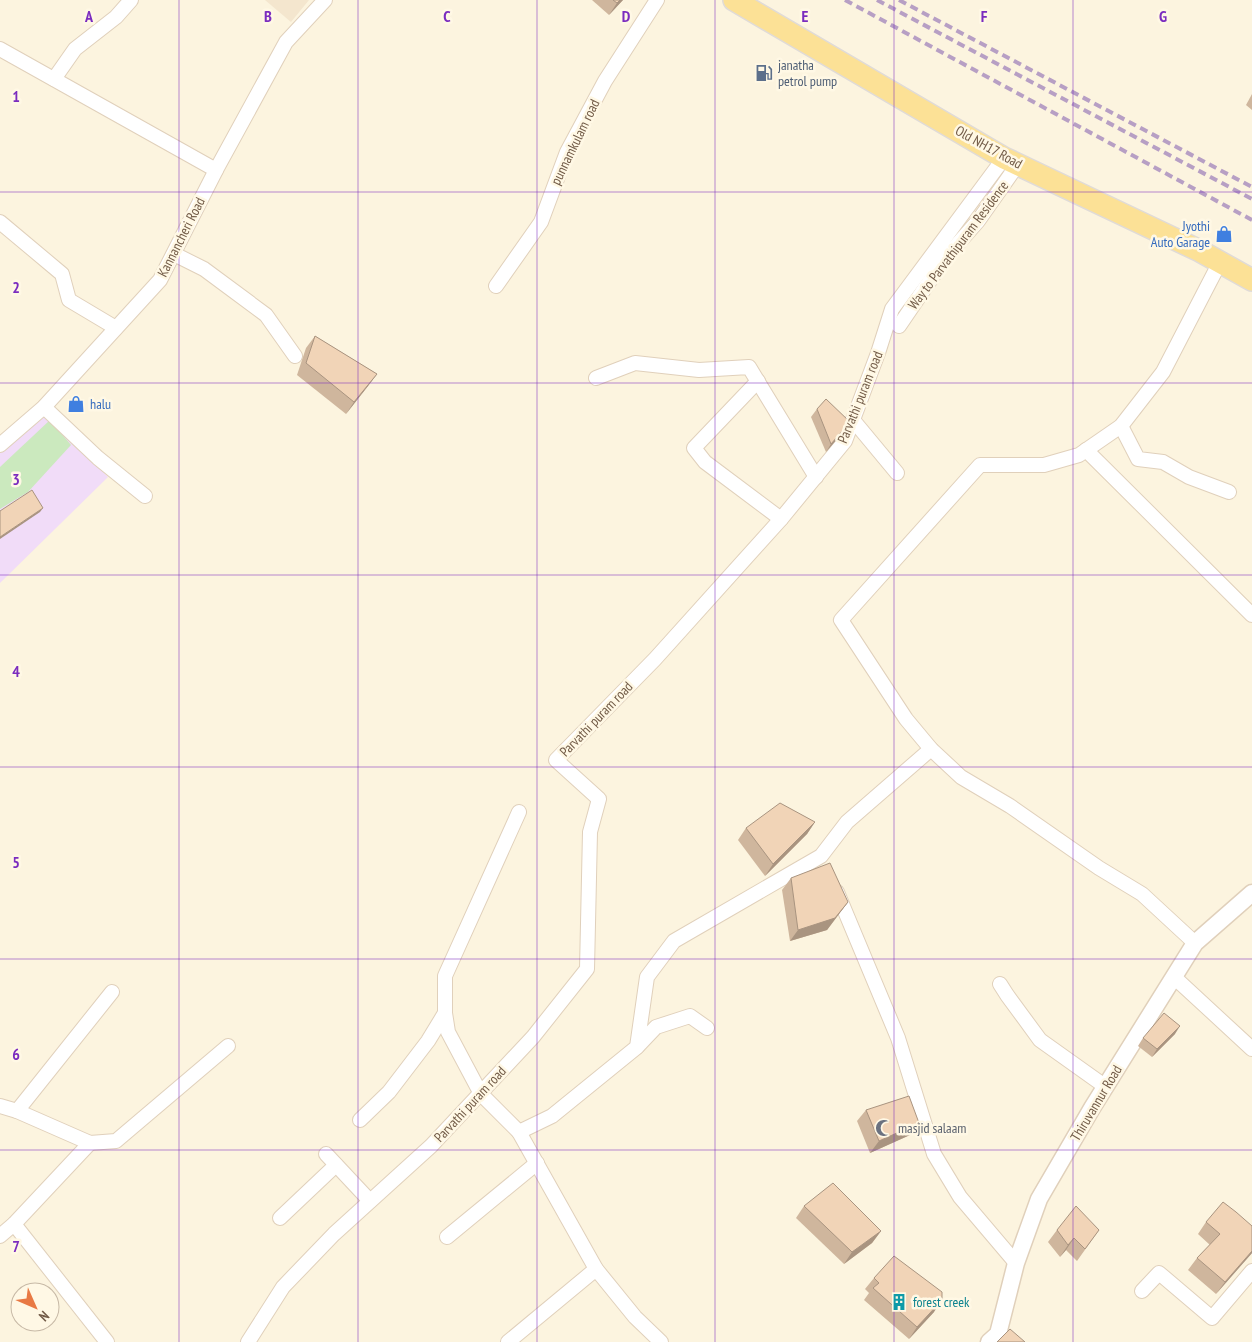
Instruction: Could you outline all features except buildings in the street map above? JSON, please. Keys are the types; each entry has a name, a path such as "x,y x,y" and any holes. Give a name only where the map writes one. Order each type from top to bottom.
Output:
{"main road":[{"name":"Old NH17 Road","path":"734,0 1011,161 1200,251 1252,280"}],"street":[{"path":"54,79 75,49 116,17 131,0"},
{"name":"Kannancheri Road","path":"1,444 44,407 160,280 216,170 286,42 325,0"},
{"name":"punnamkulam road","path":"496,286 541,222 567,152 605,81 656,0"},
{"path":"0,49 216,170"},
{"name":"Way to Parvathipuram Residence","path":"899,326 946,257 978,221 1011,161"},
{"name":"Parvathi puram road","path":"248,1342 283,1287 334,1234 431,1146 481,1094 533,1037 587,969 590,832 599,799 556,760 655,659 781,519 845,441 892,309 1011,161"},
{"path":"0,222 62,274 69,300 116,328"},
{"path":"174,254 204,269 266,316 295,356"},
{"path":"1195,943 1142,894 1099,868 1010,806 960,777 931,749 906,719 841,620 980,465 1044,465 1079,454 1122,426 1163,372 1220,262"},
{"path":"596,378 635,363 699,370 749,366 816,477"},
{"path":"758,381 694,448 705,462 781,519"},
{"path":"44,407 98,458 145,496"},
{"path":"853,420 897,473"},
{"path":"1122,426 1138,459 1163,462 1189,477 1229,492"},
{"path":"1086,450 1252,614"},
{"path":"637,1047 647,977 674,941 823,860 847,822 931,749"},
{"path":"519,812 445,976 445,1013 448,1032 481,1094 519,1132 596,1269 635,1317 662,1342"},
{"path":"833,883 898,1038 934,1154 960,1198 1016,1263"},
{"name":"Thiruvannur Road","path":"989,1342 998,1334 1016,1263 1039,1199 1195,943 1252,893"},
{"path":"1174,977 1252,1049"},
{"path":"1000,984 1006,995 1040,1040 1106,1087"},
{"path":"17,1110 112,992"},
{"path":"360,1120 389,1092 428,1041 445,1013"},
{"path":"519,1132 552,1116 637,1047 656,1027 690,1016 707,1028"},
{"path":"0,1106 17,1110 90,1143 116,1141 228,1046"},
{"path":"0,1236 14,1224 90,1143"},
{"path":"326,1154 370,1201"},
{"path":"447,1237 537,1163"},
{"path":"280,1218 336,1165"},
{"path":"14,1224 107,1342"},
{"path":"508,1342 596,1269"},
{"path":"1142,1291 1159,1273 1212,1318 1252,1271"}],"shaded area":[{"path":"265,0 309,0 291,22"},
{"path":"46,412 108,477 0,583 0,453"}],"green space":[{"path":"50,420 71,445 28,492 0,509 0,467"}],"railway":[{"path":"845,0 1252,220"},
{"path":"877,0 1252,199"},
{"path":"899,0 1252,187"}],"place":[{"name":"janatha petrol pump","path":"764,73"},
{"name":"Jyothi Auto Garage","path":"1224,234"},
{"name":"halu","path":"76,404"},
{"name":"masjid salaam","path":"884,1128"},
{"name":"forest creek","path":"899,1302"}]}
